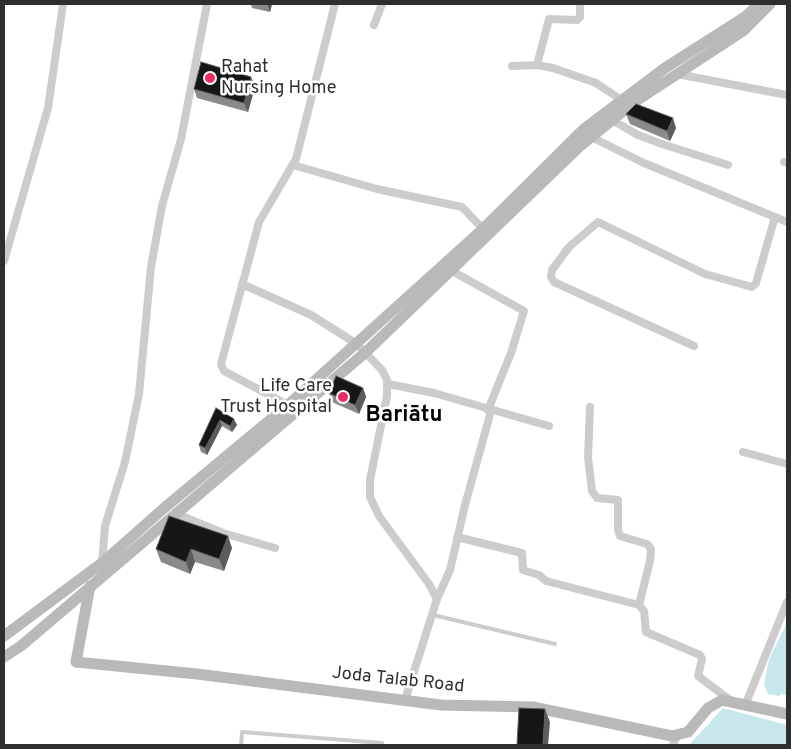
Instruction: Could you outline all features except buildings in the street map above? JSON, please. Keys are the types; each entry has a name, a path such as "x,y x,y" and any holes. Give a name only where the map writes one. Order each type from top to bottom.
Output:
{"main road":[{"path":"4,636 102,563 163,509 288,405 358,344 483,229 570,143 665,68 745,17 759,4"},
{"path":"4,657 177,514 366,352 591,137 633,103 743,31 770,4"},
{"name":"Joda Talab Road","path":"86,575 90,587 76,662 197,674 466,707 533,707 675,740 688,732 716,702 730,700"},
{"path":"730,700 787,714"}],"street":[{"path":"4,261 48,108 63,4"},
{"path":"102,563 105,526 125,462 139,394 151,268 162,206 181,139 207,4"},
{"path":"288,405 221,367 258,222 293,165 334,4"},
{"path":"374,25 382,4"},
{"path":"537,65 549,20 577,20 580,17 580,4"},
{"path":"512,66 537,65 596,83 624,101"},
{"path":"677,74 787,96"},
{"path":"612,120 638,135 728,165"},
{"path":"591,137 644,163 787,222"},
{"path":"293,165 370,187 462,208 483,229"},
{"path":"694,346 554,282 551,275 552,270 569,247 595,223 600,222 705,274 752,287 756,282 776,217"},
{"path":"405,700 437,599 450,570 490,410 524,311 452,271"},
{"path":"242,284 311,315 358,344 382,370 388,384 370,480 370,497 379,516 429,584 437,599"},
{"path":"388,384 434,393 549,426"},
{"path":"590,407 588,458 592,492 597,498 618,500 618,530 620,536 647,544 650,550 650,561 639,605"},
{"path":"743,452 787,464"},
{"path":"177,514 223,533 275,548"},
{"path":"457,537 522,553 523,570 539,575 546,582 639,605 644,611 646,632 700,655 702,659 698,676 730,700"},
{"path":"746,703 787,602"}],"lane":[{"path":"433,615 554,644"},
{"path":"241,745 242,732 382,745"}],"water":[{"path":"787,623 787,695 768,694 764,685 769,659"},
{"path":"723,708 787,725 787,745 689,745"}],"place":[{"name":"Rahat Nursing Home","path":"210,78"},
{"name":"Life Care Trust Hospital","path":"343,397"}],"district":[{"name":"Bariātu","path":"404,417"}]}
